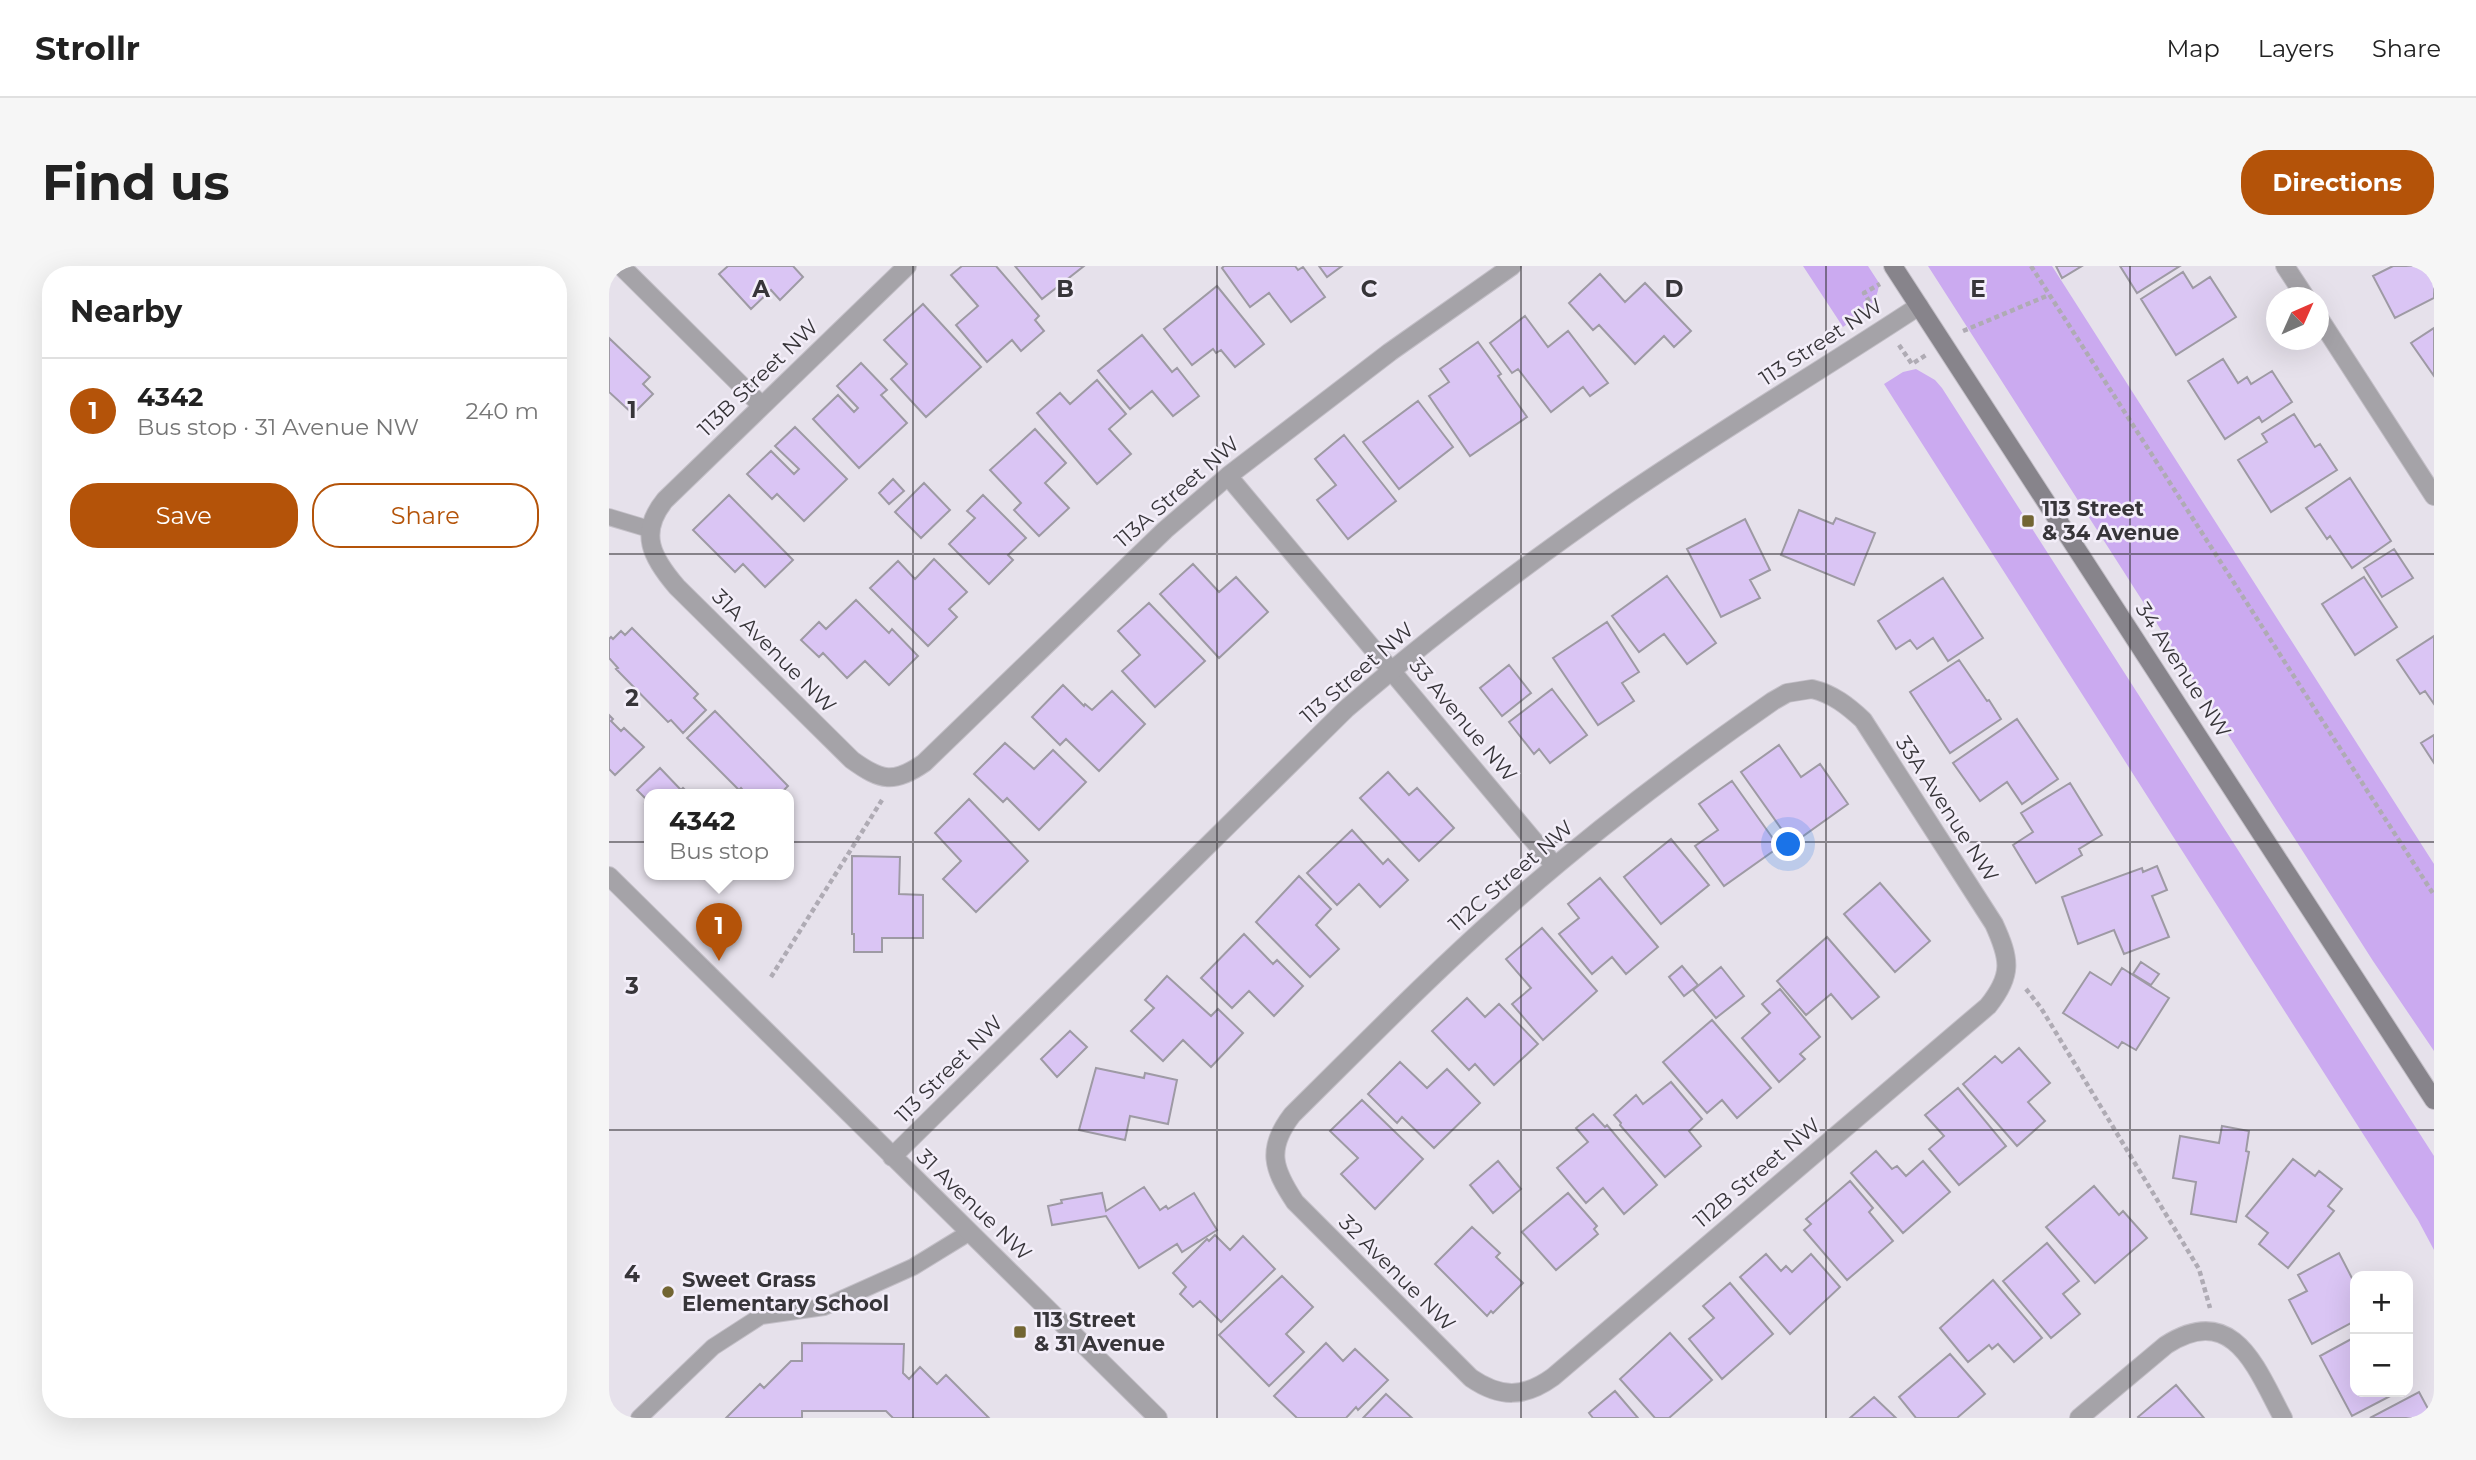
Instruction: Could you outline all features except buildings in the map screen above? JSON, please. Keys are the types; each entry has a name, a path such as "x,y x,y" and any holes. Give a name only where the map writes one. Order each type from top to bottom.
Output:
{"main road":[{"name":"34 Avenue NW","path":"1893,266 2434,1100"}],"street":[{"name":"113B Street NW","path":"649,529 665,500 907,266"},
{"name":"113A Street NW","path":"895,779 924,763 1121,572 1228,476 1390,352 1512,266"},
{"path":"2285,266 2299,287"},
{"path":"629,269 762,406"},
{"name":"113 Street NW","path":"892,1157 1346,709 1392,670 1515,573 1622,498 1919,306"},
{"path":"2329,333 2434,496"},
{"name":"33 Avenue NW","path":"1228,476 1555,866"},
{"name":"31A Avenue NW","path":"649,529 658,562 677,587 852,760 866,771 895,779"},
{"name":"112C Street NW","path":"1274,1155 1276,1139 1292,1115 1450,959 1555,866 1661,781 1773,701 1787,693 1801,690 1825,692"},
{"name":"33A Avenue NW","path":"1825,692 1840,700 1863,720 1994,924 2007,956 2008,967"},
{"name":"31 Avenue NW","path":"609,876 1158,1418"},
{"name":"112B Street NW","path":"1515,1393 1542,1385 1553,1377 1988,1006 1997,995 2008,967"},
{"name":"32 Avenue NW","path":"1274,1155 1277,1171 1295,1202 1471,1378 1500,1393 1515,1393"},
{"path":"2079,1418 2166,1345 2197,1330 2216,1331 2231,1337 2243,1348 2252,1359 2283,1418"}],"lane":[{"path":"609,517 649,529"},
{"path":"639,1418 713,1347 761,1316 824,1307 913,1267 970,1232"}],"path":[{"path":"2031,266 2434,895"},
{"path":"1961,332 2049,295"},
{"path":"771,977 895,779"},
{"path":"2008,967 2042,1010 2199,1269 2216,1331"}],"shaded area":[{"path":"1803,266 1868,266 1879,283 1878,291 1872,304 1843,327"},
{"path":"1928,266 2052,266 2434,864 2434,1051 2373,961"},
{"path":"1916,369 1935,380 1942,388 2434,1156 2434,1250 2418,1220 1884,384 1903,372"}],"place":[{"name":"113 Street & 34 Avenue","path":"2028,521"},
{"name":"4342","path":"719,961"},
{"name":"Sweet Grass Elementary School","path":"668,1292"},
{"name":"113 Street & 31 Avenue","path":"1020,1332"}]}
